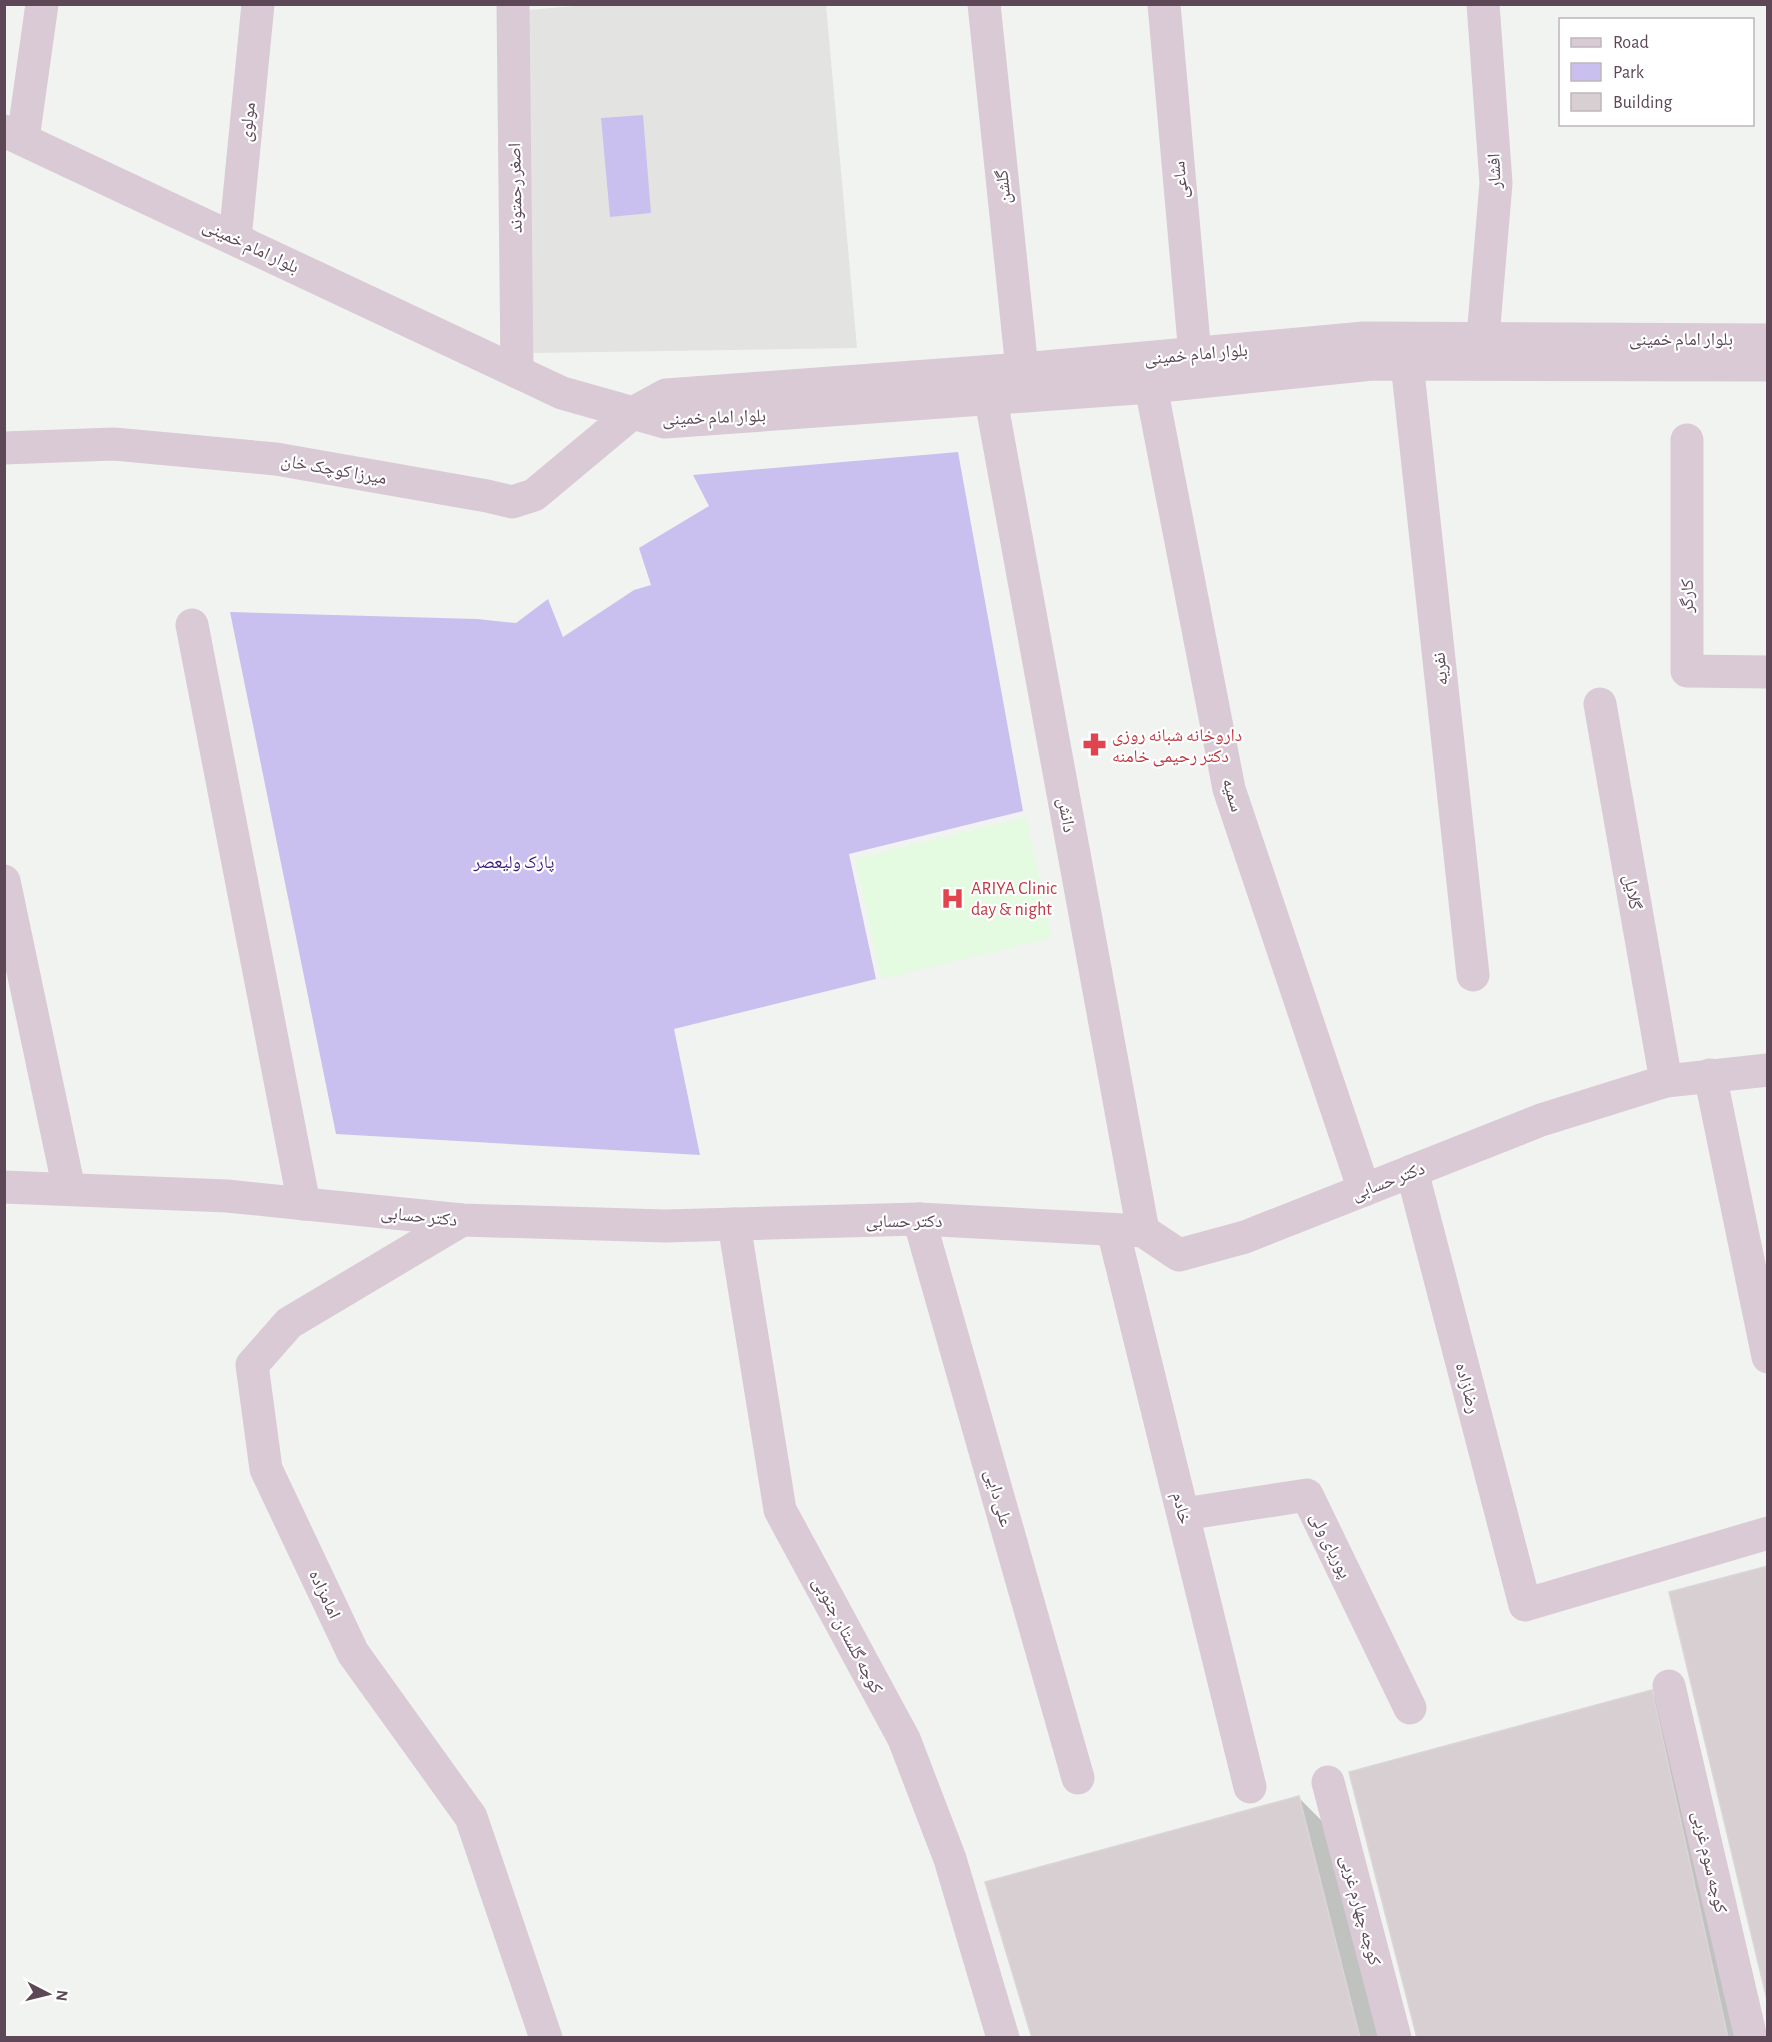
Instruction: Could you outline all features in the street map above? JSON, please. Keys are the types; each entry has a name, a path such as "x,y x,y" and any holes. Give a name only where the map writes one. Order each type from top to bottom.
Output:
{"street":[{"path":"14,135 42,4"},
{"name":"مولوی","path":"235,239 258,4"},
{"name":"اصغر رحمتوند","path":"513,4 517,372"},
{"name":"گلشن","path":"984,4 1022,369"},
{"name":"ساعی","path":"1164,4 1195,355"},
{"name":"افشار","path":"1483,4 1496,183 1483,337"},
{"name":"بلوار امام خمینی","path":"14,135 562,393 665,422 1151,387 1372,364 1767,365"},
{"name":"بلوار امام خمینی","path":"630,414 666,394 1022,369 1364,338 1767,340"},
{"name":"نفریه","path":"1407,363 1473,975"},
{"name":"سمیه","path":"1151,387 1229,789 1364,1190"},
{"name":"دانش","path":"991,400 1128,1230"},
{"name":"میرزا کوچک خان","path":"4,448 114,444 276,459 512,502 534,495 630,414"},
{"name":"کارگر","path":"1687,440 1687,671 1767,672"},
{"path":"192,625 304,1204"},
{"name":"گلایل","path":"1600,704 1666,1081"},
{"path":"4,881 69,1189"},
{"name":"دکتر حسابی","path":"4,1187 227,1196 462,1220 665,1226 919,1219 1128,1230 1179,1255 1245,1237 1541,1120 1666,1081 1767,1070"},
{"path":"1710,1075 1767,1357"},
{"name":"رضازاده","path":"1412,1171 1525,1605 1767,1533"},
{"name":"علی دایی","path":"919,1219 1078,1778"},
{"name":"امامزاده","path":"462,1220 289,1323 252,1365 266,1469 353,1653 471,1817 546,2037"},
{"name":"کوچه گلستان جنوبی","path":"734,1224 780,1510 904,1739 950,1859 1003,2037"},
{"name":"خادم","path":"1128,1230 1184,1514 1250,1787"},
{"name":"پوریای ولی","path":"1184,1514 1307,1495 1410,1708"},
{"name":"کوچه سوم غربی","path":"1669,1686 1751,2037"},
{"name":"کوچه چهارم غربی","path":"1328,1782 1395,2037"}],"shaded area":[{"path":"598,4 826,5 857,348 533,353 528,10"},
{"name":"ARIYA Clinic day & night","path":"1026,817 1052,938 881,979 855,859"}],"green space":[{"path":"643,115 651,213 610,217 601,118"},
{"name":"پارک ولیعصر","path":"958,452 1023,811 849,854 876,979 674,1029 700,1155 336,1134 230,612 477,619 516,623 548,599 563,637 634,590 651,585 639,548 709,506 693,475"}],"building":[{"path":"1768,1566 1768,2004 1669,1592"},
{"path":"1652,1690 1728,2038 1417,2038 1349,1772"},
{"path":"1299,1796 1360,2038 1032,2038 985,1882"}],"place":[{"name":"داروخانه شبانه روزی دکتر رحیمی خامنه","path":"1094,745"},
{"name":"ARIYA Clinic day & night","path":"953,898"}]}
